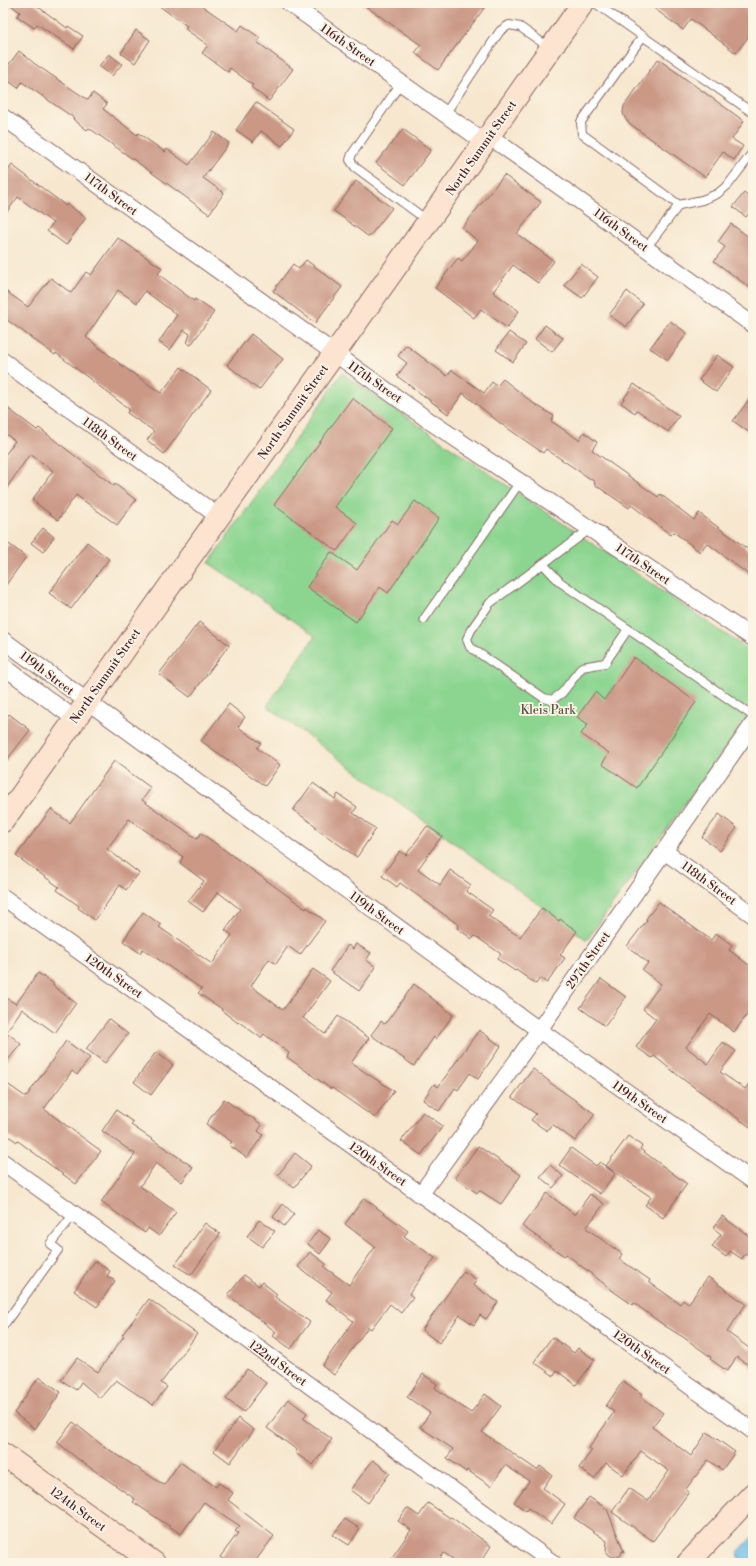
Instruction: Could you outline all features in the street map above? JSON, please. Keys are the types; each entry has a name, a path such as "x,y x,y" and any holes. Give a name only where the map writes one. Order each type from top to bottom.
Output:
{"main road":[{"name":"North Summit Street","path":"3,821 583,3"},
{"name":"124th Street","path":"5,1460 154,1563"},
{"path":"688,1563 753,1494"}],"street":[{"name":"116th Street","path":"289,3 445,114 487,139 646,248 753,325"},
{"name":"117th Street","path":"3,117 431,422 753,638"},
{"name":"118th Street","path":"3,361 218,516"},
{"name":"119th Street","path":"3,640 81,711"},
{"name":"119th Street","path":"3,666 81,711 539,1030 753,1182"},
{"name":"297th Street","path":"420,1195 539,1030 753,724"},
{"name":"118th Street","path":"664,851 753,915"},
{"name":"120th Street","path":"3,897 753,1431"},
{"name":"122nd Street","path":"3,1162 552,1563"}],"lane":[{"path":"595,3 753,113"},
{"path":"445,114 500,31 509,25 520,27 551,49"},
{"path":"643,36 581,122 582,134 679,205"},
{"path":"401,83 352,154 350,160 355,167 428,221"},
{"path":"646,248 679,205 702,200 717,194 728,185 753,152"},
{"path":"424,619 520,482"},
{"path":"590,529 490,603 471,630 467,639 470,647 544,698 552,700 562,694 582,667 605,663 628,629"},
{"path":"543,564 560,582 753,716"},
{"path":"3,1326 58,1250 50,1244 74,1214"}],"green space":[{"name":"Kleis Park","path":"342,373 753,653 753,709 587,940 267,706 315,636 209,563"}],"water":[{"path":"753,1536 753,1563 740,1563 738,1552"}],"building":[{"path":"8,3 33,3 67,28 68,26 83,36 74,49 37,24 34,28 17,16 20,12"},
{"path":"155,3 198,3 238,31 242,25 260,38 257,42 293,69 269,101 251,87 253,85 230,68 228,72 202,53 208,45 185,29 187,26"},
{"path":"361,3 488,3 438,70 415,53 421,45"},
{"path":"647,3 753,3 753,31 736,53 691,19 683,30"},
{"path":"136,30 150,40 135,63 121,53"},
{"path":"19,51 35,64 88,100 93,93 107,104 103,109 137,135 138,133 165,152 167,149 189,165 214,132 229,143 203,178 224,193 209,214 89,128 87,130 73,119 74,118 22,82 18,88 3,77 3,72"},
{"path":"109,54 122,64 112,76 99,66"},
{"path":"658,59 744,121 732,139 743,146 734,160 723,152 705,177 630,124 623,113 624,106"},
{"path":"256,102 294,129 282,146 261,131 253,142 236,130"},
{"path":"403,129 431,150 405,185 376,163"},
{"path":"12,165 66,206 67,204 86,218 66,245 47,231 53,223 18,197 3,217 3,178"},
{"path":"504,175 541,202 517,234 554,261 538,283 513,265 493,292 519,311 507,328 481,309 474,318 435,288 458,258 462,261 478,241 462,228"},
{"path":"356,181 392,208 369,237 334,211"},
{"path":"744,193 753,200 753,208 746,217 733,207"},
{"path":"731,224 753,240 753,290 714,261 725,247 718,242"},
{"path":"118,238 162,268 158,274 194,301 195,299 214,312 191,345 187,343 190,334 184,330 170,350 159,342 177,315 145,291 137,303 118,290 86,337 124,367 161,393 181,367 211,390 164,454 147,440 154,431 127,413 129,409 56,353 55,355 3,317 3,289 28,307 51,278 71,293 86,272 91,275"},
{"path":"306,260 342,287 315,323 273,291 293,264 299,269"},
{"path":"581,264 598,277 582,298 564,285"},
{"path":"627,291 643,304 626,327 609,315"},
{"path":"670,321 687,333 668,360 650,348"},
{"path":"545,325 563,338 552,352 535,339"},
{"path":"509,332 526,344 513,362 496,350"},
{"path":"251,334 283,359 259,390 227,365"},
{"path":"406,345 447,376 452,370 484,393 492,382 497,386 503,379 533,403 554,416 551,421 579,440 584,432 597,442 592,450 658,497 660,494 694,520 699,513 753,553 753,578 707,543 700,552 674,532 671,535 631,505 629,508 594,484 595,482 546,449 543,453 500,423 463,393 448,414 397,376 407,363 398,356"},
{"path":"717,355 734,367 716,392 699,380"},
{"path":"634,384 679,416 668,432 637,410 635,413 621,403"},
{"path":"753,394 753,435 733,421"},
{"path":"352,398 392,428 335,507 357,523 337,551 274,505"},
{"path":"3,405 37,430 39,428 114,486 115,484 136,500 117,525 76,495 58,520 32,500 53,471 30,454 3,493 3,458 15,441 3,432"},
{"path":"415,501 439,518 388,593 380,587 356,622 307,587 331,552 357,570 392,520 398,524"},
{"path":"43,528 54,537 43,552 31,543"},
{"path":"87,542 109,559 71,609 49,593"},
{"path":"9,544 26,557 3,589 3,552"},
{"path":"199,622 229,645 190,697 159,674"},
{"path":"634,657 696,702 637,788 602,764 609,753 581,734 588,724 577,717 595,692 604,700"},
{"path":"229,704 245,717 238,727 261,743 257,748 280,765 265,786 201,741"},
{"path":"9,714 30,730 3,765 3,722"},
{"path":"114,761 151,788 142,800 197,839 201,833 306,909 307,907 325,921 300,955 288,946 276,964 269,959 251,986 283,1010 313,969 330,981 303,1018 325,1034 338,1016 369,1038 351,1063 394,1091 375,1118 332,1088 331,1089 287,1057 289,1053 264,1034 261,1038 239,1022 238,1023 221,1010 222,1009 198,993 202,989 143,949 140,953 123,941 143,912 161,925 159,927 212,964 232,935 225,930 240,909 218,892 203,912 188,901 204,881 180,863 183,857 129,819 107,849 139,873 126,890 120,885 95,920 57,890 59,887 16,856 51,809 70,823"},
{"path":"313,783 335,799 338,794 357,807 353,813 376,829 357,857 315,828 316,826 293,810"},
{"path":"719,814 737,828 720,851 702,837"},
{"path":"427,826 442,836 418,869 440,885 450,870 471,885 466,891 493,910 488,916 520,937 542,908 559,921 560,919 577,931 560,955 565,958 547,983 540,978 536,984 516,970 515,971 497,959 501,954 475,936 472,939 457,928 459,925 400,883 397,887 382,876 400,851 406,855"},
{"path":"659,902 711,940 716,933 732,945 729,950 753,968 753,1007 734,1032 710,1014 686,1047 708,1064 723,1042 736,1051 720,1072 745,1089 753,1078 753,1129 684,1080 654,1056 652,1058 636,1047 656,1019 643,1009 661,984 642,970 648,963 627,946"},
{"path":"356,944 371,953 366,960 376,967 359,991 330,971 348,945 353,949"},
{"path":"38,973 54,984 53,986 76,1003 55,1033 22,1009 3,1037 3,996 16,1004"},
{"path":"601,979 626,997 605,1026 580,1008"},
{"path":"414,984 453,1015 436,1039 434,1037 414,1066 371,1035 381,1021 385,1024"},
{"path":"109,1019 128,1034 105,1063 86,1049"},
{"path":"479,1030 501,1046 478,1079 470,1073 458,1090 455,1088 439,1111 423,1100 434,1084 438,1087"},
{"path":"9,1034 21,1044 3,1066 3,1042"},
{"path":"66,1041 90,1058 77,1075 72,1071 44,1109 101,1151 76,1184 18,1141 17,1142 3,1132 3,1081 26,1097"},
{"path":"156,1052 173,1065 151,1095 134,1082"},
{"path":"533,1069 595,1114 575,1141 552,1124 547,1131 531,1120 536,1114 512,1097"},
{"path":"224,1099 262,1125 258,1131 263,1135 247,1158 229,1145 232,1142 206,1124"},
{"path":"116,1110 133,1122 131,1125 193,1167 182,1182 156,1163 140,1186 176,1212 159,1236 148,1228 145,1233 101,1202 135,1154 102,1131"},
{"path":"423,1112 443,1126 421,1155 401,1141"},
{"path":"628,1136 642,1146 640,1149 687,1184 663,1218 645,1205 651,1197 606,1166"},
{"path":"478,1146 521,1175 501,1204 479,1190 477,1193 455,1178"},
{"path":"571,1148 596,1166 600,1162 615,1174 600,1194 559,1165"},
{"path":"295,1153 311,1166 294,1188 278,1175"},
{"path":"550,1165 563,1176 553,1188 540,1177"},
{"path":"547,1193 575,1215 590,1194 604,1204 586,1228 622,1254 619,1259 650,1280 649,1282 680,1304 683,1300 688,1304 708,1277 746,1304 727,1332 753,1351 753,1368 737,1357 727,1371 710,1359 711,1357 683,1337 665,1326 634,1303 633,1305 617,1294 566,1254 564,1256 522,1226"},
{"path":"364,1198 408,1231 404,1236 435,1258 409,1294 413,1297 401,1313 390,1304 371,1329 368,1327 334,1375 322,1366 353,1321 326,1300 332,1292 298,1267 310,1252 326,1264 324,1267 349,1285 375,1247 345,1224"},
{"path":"283,1204 294,1214 284,1226 273,1217"},
{"path":"722,1216 753,1239 753,1260 745,1254 742,1259 730,1251 726,1257 712,1247 721,1234 713,1228"},
{"path":"259,1220 275,1231 262,1247 247,1236"},
{"path":"205,1223 220,1234 191,1275 175,1265"},
{"path":"318,1230 331,1239 320,1254 308,1244"},
{"path":"95,1261 110,1271 107,1276 115,1281 97,1307 74,1291"},
{"path":"464,1271 477,1280 473,1285 498,1302 486,1319 480,1315 474,1325 460,1315 439,1343 422,1330"},
{"path":"244,1275 259,1286 262,1282 277,1294 275,1297 310,1322 291,1349 273,1336 276,1332 228,1295"},
{"path":"149,1299 197,1334 161,1383 167,1387 153,1405 116,1380 100,1398 81,1382 76,1390 61,1380 77,1358 98,1372 124,1336 122,1335"},
{"path":"552,1337 574,1353 578,1348 595,1360 576,1385 557,1371 554,1376 534,1362"},
{"path":"247,1369 266,1383 244,1412 226,1399"},
{"path":"423,1374 437,1384 435,1388 471,1413 485,1394 501,1406 482,1432 537,1470 540,1466 552,1475 543,1488 565,1504 551,1524 528,1508 526,1511 514,1502 529,1481 505,1465 491,1486 467,1470 466,1472 447,1458 453,1449 420,1427 430,1413 407,1397"},
{"path":"39,1377 61,1392 35,1429 14,1413"},
{"path":"623,1381 642,1394 640,1396 663,1413 652,1427 691,1456 707,1432 735,1452 722,1470 708,1460 686,1489 689,1492 653,1541 612,1512 629,1488 648,1501 669,1471 641,1451 623,1475 606,1463 594,1479 579,1468 592,1450 589,1448 614,1412 606,1406"},
{"path":"288,1399 307,1413 303,1418 332,1439 313,1465 295,1453 297,1450 267,1428"},
{"path":"238,1418 254,1430 230,1463 214,1451"},
{"path":"73,1422 102,1445 164,1485 180,1462 216,1487 219,1483 233,1493 228,1500 274,1536 254,1563 228,1563 220,1557 238,1533 235,1531 240,1526 204,1502 181,1534 133,1502 135,1499 78,1459 57,1442"},
{"path":"373,1460 390,1473 368,1503 350,1490"},
{"path":"589,1497 607,1509 624,1552 622,1551 621,1555 618,1557 609,1555 606,1551 607,1541 574,1518"},
{"path":"428,1503 450,1518 451,1517 491,1546 480,1563 459,1563 444,1553 437,1563 388,1563 411,1530 398,1521 407,1508 419,1516"},
{"path":"345,1519 360,1529 349,1545 333,1535"}]}
